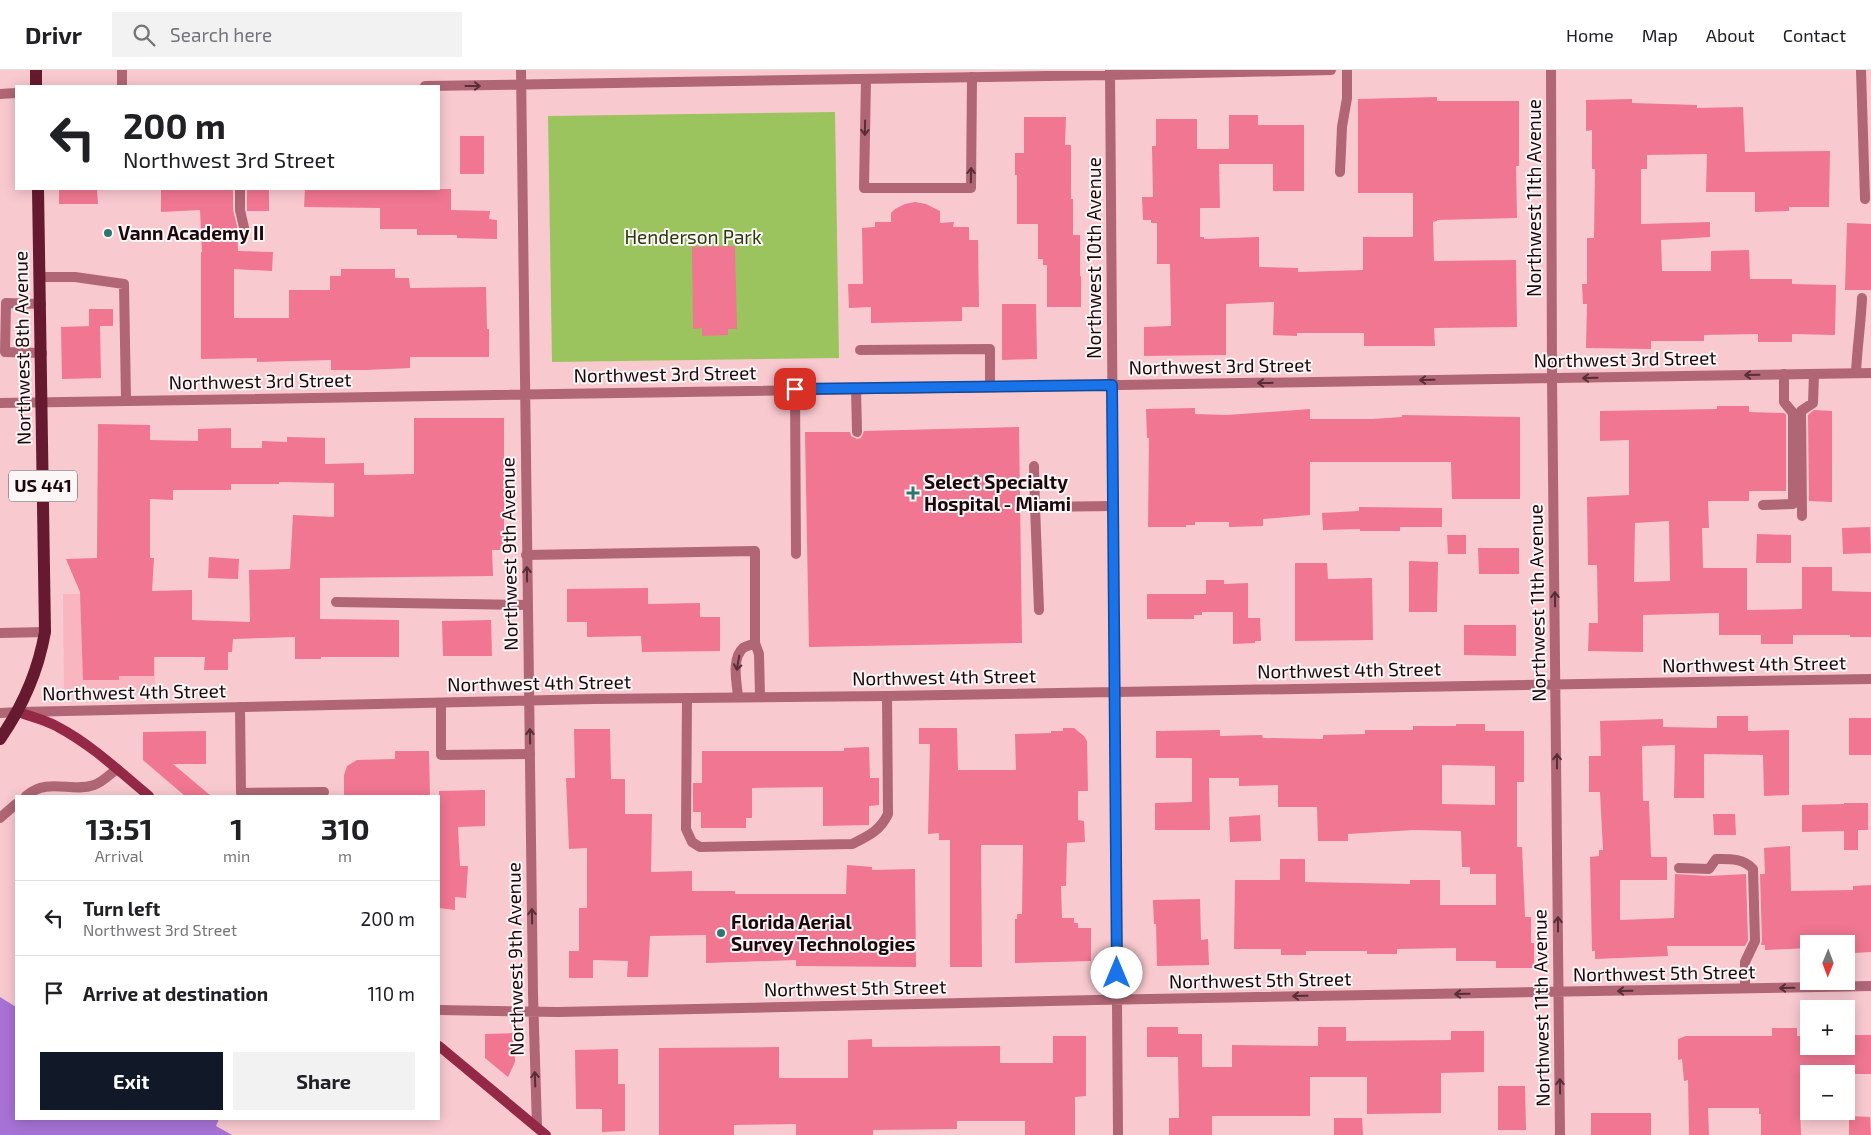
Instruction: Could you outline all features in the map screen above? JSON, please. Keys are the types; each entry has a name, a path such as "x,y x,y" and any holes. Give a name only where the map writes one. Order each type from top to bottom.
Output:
{"main road":[{"path":"36,70 36,85"},
{"name":"Northwest 8th Avenue","path":"18,712 32,683 39,662 45,632 38,190"},
{"path":"0,724 18,712 60,728 94,750 148,795"},
{"name":"US 441","path":"0,739 18,712"},
{"path":"440,1047 546,1135"}],"street":[{"path":"122,70 122,85"},
{"name":"Northwest 9th Avenue","path":"521,70 526,555 533,1010 537,1128"},
{"path":"440,86 1331,70"},
{"path":"1340,172 1342,127 1347,98 1347,70"},
{"name":"Northwest 11th Avenue","path":"1551,70 1552,378 1560,1135"},
{"path":"1861,70 1865,199"},
{"name":"Northwest 10th Avenue","path":"1110,73 1118,1135"},
{"path":"866,79 864,188 971,188 972,77"},
{"path":"0,94 15,93"},
{"path":"240,190 240,210 245,232"},
{"path":"40,277 75,277 124,284 126,400"},
{"path":"1856,373 1857,350 1862,326 1862,298"},
{"path":"41,304 6,303 5,352 42,353"},
{"path":"860,350 990,349 990,386"},
{"name":"Northwest 3rd Street","path":"0,403 1871,372"},
{"path":"1763,505 1793,504 1793,413 1784,402 1784,374"},
{"path":"1802,516 1801,411 1813,403 1814,374"},
{"path":"856,388 856,432"},
{"path":"795,389 796,554"},
{"path":"1034,466 1039,610"},
{"path":"1035,507 1114,506"},
{"path":"526,555 755,551 754,643 759,654 760,697"},
{"path":"336,602 527,605"},
{"path":"0,633 45,632"},
{"path":"738,697 736,665 738,657 743,648 754,643"},
{"name":"Northwest 4th Street","path":"0,713 738,697 1871,679"},
{"path":"687,698 686,829 692,842 700,847 852,844 874,833 883,824 888,814 887,696"},
{"path":"441,703 441,755 530,754"},
{"path":"240,707 241,793 324,792"},
{"path":"27,795 32,791 46,786 86,787 96,784 117,770"},
{"path":"0,818 15,805"},
{"path":"1679,868 1709,869 1716,860 1732,859 1748,863 1753,869 1755,941 1745,962 1745,988"},
{"name":"Northwest 5th Street","path":"440,1010 533,1010 558,1012 1871,986"}],"shaded area":[{"path":"155,593 155,693 64,692 63,594"},
{"path":"0,997 15,1006 15,1120 219,1120 216,1126 232,1135 0,1135"}],"green space":[{"name":"Henderson Park","path":"835,112 839,358 552,362 548,116"}],"building":[{"path":"1437,97 1437,101 1519,101 1519,166 1516,166 1517,218 1437,220 1433,222 1434,261 1516,260 1517,327 1434,328 1435,346 1364,346 1364,333 1297,333 1297,336 1273,335 1274,302 1226,304 1226,355 1144,356 1144,327 1171,326 1170,264 1157,264 1157,223 1151,223 1151,220 1143,220 1142,197 1153,197 1152,146 1156,146 1156,119 1197,119 1197,149 1229,149 1229,115 1258,115 1258,125 1304,125 1304,191 1273,191 1273,164 1219,164 1220,208 1200,208 1200,237 1204,237 1204,239 1259,237 1259,267 1298,268 1298,272 1363,270 1363,237 1413,237 1413,193 1358,193 1358,99"},
{"path":"1632,99 1632,103 1697,105 1697,108 1743,107 1745,152 1830,151 1829,207 1789,207 1789,211 1755,212 1755,192 1706,192 1707,154 1647,155 1647,169 1641,169 1641,224 1710,222 1710,237 1661,240 1662,271 1711,271 1711,251 1749,250 1750,279 1792,279 1792,284 1836,285 1835,335 1792,334 1792,342 1758,342 1758,334 1704,335 1704,341 1651,341 1651,349 1586,348 1587,304 1583,304 1582,284 1587,284 1587,238 1594,238 1595,169 1592,169 1592,130 1586,131 1586,100"},
{"path":"1024,117 1066,117 1065,145 1071,145 1073,235 1080,235 1081,307 1047,307 1047,265 1043,265 1043,259 1038,259 1038,224 1017,224 1015,153 1024,153"},
{"path":"460,136 484,136 484,174 460,174"},
{"path":"451,189 451,210 490,211 489,219 497,220 497,239 457,238 457,235 417,235 417,229 380,229 380,208 304,207 305,190"},
{"path":"59,190 97,190 98,204 59,204"},
{"path":"161,190 233,190 233,210 237,226 238,251 273,252 272,271 234,269 234,318 289,318 289,290 330,290 330,276 341,276 341,269 395,269 395,278 409,278 410,288 486,287 489,357 410,357 410,368 366,370 331,370 331,360 257,362 257,358 201,359 202,252 200,210 161,212"},
{"path":"247,190 269,190 269,211 247,211"},
{"path":"915,202 926,204 940,211 940,223 954,222 953,227 969,227 969,240 978,240 979,307 962,307 962,321 871,323 871,307 849,308 848,284 863,284 862,228 875,227 875,222 891,222 891,213 895,209"},
{"path":"1847,223 1871,224 1871,290 1845,290"},
{"path":"735,246 737,329 728,329 728,335 702,336 702,328 693,329 692,247"},
{"path":"1002,304 1036,304 1037,359 1002,360"},
{"path":"89,309 113,309 113,326 100,326 101,378 62,379 61,327 92,326 89,326"},
{"path":"1717,406 1749,406 1749,412 1784,413 1786,415 1786,491 1749,491 1749,501 1708,501 1709,528 1702,528 1703,568 1747,568 1747,610 1802,609 1802,567 1832,567 1832,591 1871,592 1871,637 1793,635 1793,644 1761,644 1761,635 1719,635 1719,613 1643,615 1643,652 1588,651 1589,623 1598,623 1597,565 1588,565 1587,497 1629,495 1629,440 1600,441 1600,411 1717,409","holes":["1669,521 1670,581 1634,582 1635,523"]},
{"path":"1195,408 1195,414 1227,415 1310,409 1310,419 1372,419 1402,417 1402,415 1520,417 1520,499 1452,499 1451,462 1310,462 1310,515 1263,519 1263,526 1229,527 1229,522 1195,522 1195,525 1186,525 1186,527 1148,527 1149,438 1147,438 1146,409"},
{"path":"1814,410 1832,411 1832,502 1809,501 1808,415"},
{"path":"414,418 504,418 504,550 492,550 493,576 320,578 320,619 399,620 399,657 295,659 295,637 233,639 232,652 228,652 228,670 204,670 205,657 154,657 154,676 119,676 119,680 83,680 80,592 66,559 97,558 98,424 150,425 150,440 198,441 198,429 231,428 231,448 262,448 262,441 287,442 287,437 325,438 325,464 364,463 364,475 414,474","holes":["279,482 334,483 334,517 293,515 290,569 249,570 250,622 192,620 192,590 152,591 154,558 150,558 150,499 173,500 173,490 231,490 231,484 279,484"]},
{"name":"Select Specialty Hospital - Miami","path":"1019,427 1022,643 809,647 805,432 850,432 851,436 857,439 861,438 864,431"},
{"path":"1359,507 1442,508 1442,527 1400,527 1400,531 1323,530 1322,513 1359,511"},
{"path":"1870,527 1871,553 1843,554 1842,528"},
{"path":"1757,534 1791,535 1791,563 1756,563"},
{"path":"1447,535 1466,535 1466,554 1448,554"},
{"path":"1478,548 1519,548 1519,574 1479,574"},
{"path":"209,557 239,559 238,579 208,578"},
{"path":"1409,561 1438,562 1437,612 1409,612"},
{"path":"1295,563 1327,563 1328,579 1372,578 1373,640 1295,641"},
{"path":"1206,580 1224,580 1224,584 1248,583 1248,618 1260,618 1261,641 1233,644 1233,612 1202,612 1202,615 1194,615 1194,619 1147,619 1147,594 1206,594"},
{"path":"648,588 648,604 700,603 700,617 720,617 720,651 642,652 641,636 587,637 587,622 567,622 567,589"},
{"path":"491,620 492,656 443,656 442,621"},
{"path":"1464,625 1516,625 1516,656 1464,655"},
{"path":"1717,716 1748,716 1748,731 1789,730 1789,795 1764,796 1763,755 1704,754 1704,798 1674,798 1675,745 1642,746 1643,801 1649,801 1651,857 1667,857 1667,880 1620,880 1620,920 1674,918 1675,874 1709,876 1746,874 1748,940 1745,946 1667,946 1668,956 1595,959 1595,951 1592,951 1590,857 1599,856 1599,850 1603,850 1600,792 1589,792 1589,756 1601,756 1600,721 1663,719 1663,727 1717,728"},
{"path":"1849,718 1871,718 1871,755 1849,755"},
{"path":"1456,724 1485,724 1485,731 1524,731 1524,782 1517,782 1517,847 1522,847 1525,917 1531,917 1531,943 1534,943 1534,968 1496,968 1496,961 1456,961 1456,948 1397,949 1397,954 1367,954 1367,951 1306,951 1306,955 1281,955 1281,949 1234,949 1235,880 1280,880 1280,859 1305,859 1305,882 1410,884 1410,880 1440,880 1440,905 1496,905 1496,874 1470,874 1470,867 1462,867 1461,831 1414,830 1348,834 1348,841 1318,841 1317,807 1278,807 1278,785 1239,786 1239,778 1209,778 1210,830 1155,830 1155,803 1192,802 1192,758 1156,758 1156,731 1220,730 1220,736 1262,735 1263,738 1323,739 1323,735 1365,734 1365,730 1413,730 1413,726 1456,726","holes":["1442,765 1495,766 1495,805 1442,804"]},
{"path":"919,728 957,728 958,770 1016,770 1015,734 1051,733 1051,731 1063,731 1063,728 1074,728 1084,736 1087,741 1088,791 1078,791 1078,820 1084,821 1085,842 1067,843 1066,886 1061,886 1062,918 1074,918 1074,923 1078,923 1078,928 1091,928 1091,961 1015,963 1015,919 1017,919 1017,914 1022,914 1023,845 981,845 982,967 950,967 950,840 939,840 939,833 928,834 930,744 919,744"},
{"path":"574,729 610,729 611,779 625,779 625,814 652,814 651,872 692,871 692,891 735,891 735,894 846,894 847,865 872,867 872,870 915,869 916,967 796,966 796,960 706,963 706,935 650,936 648,977 627,977 628,961 593,960 593,978 569,978 569,951 579,951 579,908 587,908 587,848 569,849 566,778 575,778"},
{"path":"206,731 206,764 173,764 210,795 184,795 143,760 143,732"},
{"path":"869,747 870,778 879,778 879,805 869,806 869,825 823,826 823,787 752,788 752,818 746,818 746,828 701,828 701,812 693,812 693,783 702,783 702,751 844,751 844,748"},
{"path":"395,751 429,751 430,795 344,795 344,775 347,766 357,760 395,759"},
{"path":"485,790 485,826 458,827 460,866 468,866 466,898 455,897 455,910 440,908 439,791"},
{"path":"1868,803 1868,830 1858,830 1858,850 1844,850 1844,831 1802,832 1802,805"},
{"path":"1713,814 1735,814 1736,835 1714,835"},
{"path":"1260,815 1261,841 1230,842 1229,817"},
{"path":"1790,846 1791,891 1853,890 1853,886 1871,885 1871,952 1855,953 1855,935 1800,935 1800,948 1765,950 1765,945 1761,945 1760,874 1765,874 1764,848"},
{"path":"1200,899 1201,940 1208,939 1209,965 1157,966 1156,924 1154,924 1153,900"},
{"path":"1147,1027 1178,1027 1178,1034 1202,1034 1202,1067 1232,1067 1232,1045 1318,1046 1318,1027 1346,1027 1346,1041 1451,1040 1451,1031 1484,1031 1484,1072 1441,1073 1441,1113 1367,1114 1367,1077 1310,1077 1310,1116 1212,1116 1212,1135 1169,1135 1169,1118 1179,1118 1178,1057 1147,1057"},
{"path":"1772,1028 1797,1028 1797,1036 1800,1036 1800,1055 1855,1055 1855,1035 1871,1035 1871,1074 1855,1074 1855,1065 1800,1065 1801,1135 1761,1135 1761,1114 1759,1114 1759,1108 1708,1108 1709,1135 1689,1135 1688,1080 1684,1081 1682,1059 1678,1060 1678,1039 1686,1036 1772,1036"},
{"path":"514,1033 515,1062 508,1077 485,1058 485,1034"},
{"path":"1053,1036 1086,1036 1086,1096 1075,1097 1075,1135 1025,1135 1025,1121 957,1121 957,1129 873,1130 873,1135 796,1135 796,1124 734,1125 734,1135 659,1135 659,1048 779,1047 779,1078 848,1078 848,1040 872,1039 872,1047 1000,1046 1000,1063 1053,1063"},
{"path":"618,1049 618,1084 625,1084 625,1131 602,1132 602,1109 576,1109 575,1050"},
{"path":"1498,1086 1525,1086 1526,1130 1498,1130"},
{"path":"1591,1113 1651,1113 1651,1135 1591,1135"},
{"path":"1855,1116 1870,1117 1871,1135 1849,1135 1849,1120 1855,1120"},
{"path":"1334,1118 1362,1118 1363,1135 1334,1135"}],"place":[{"name":"Vann Academy II","path":"108,233"},
{"name":"Select Specialty Hospital - Miami","path":"913,493"},
{"name":"Florida Aerial Survey Technologies","path":"721,933"}],"route":[{"path":"795,389 1112,385 1117,973"}]}
